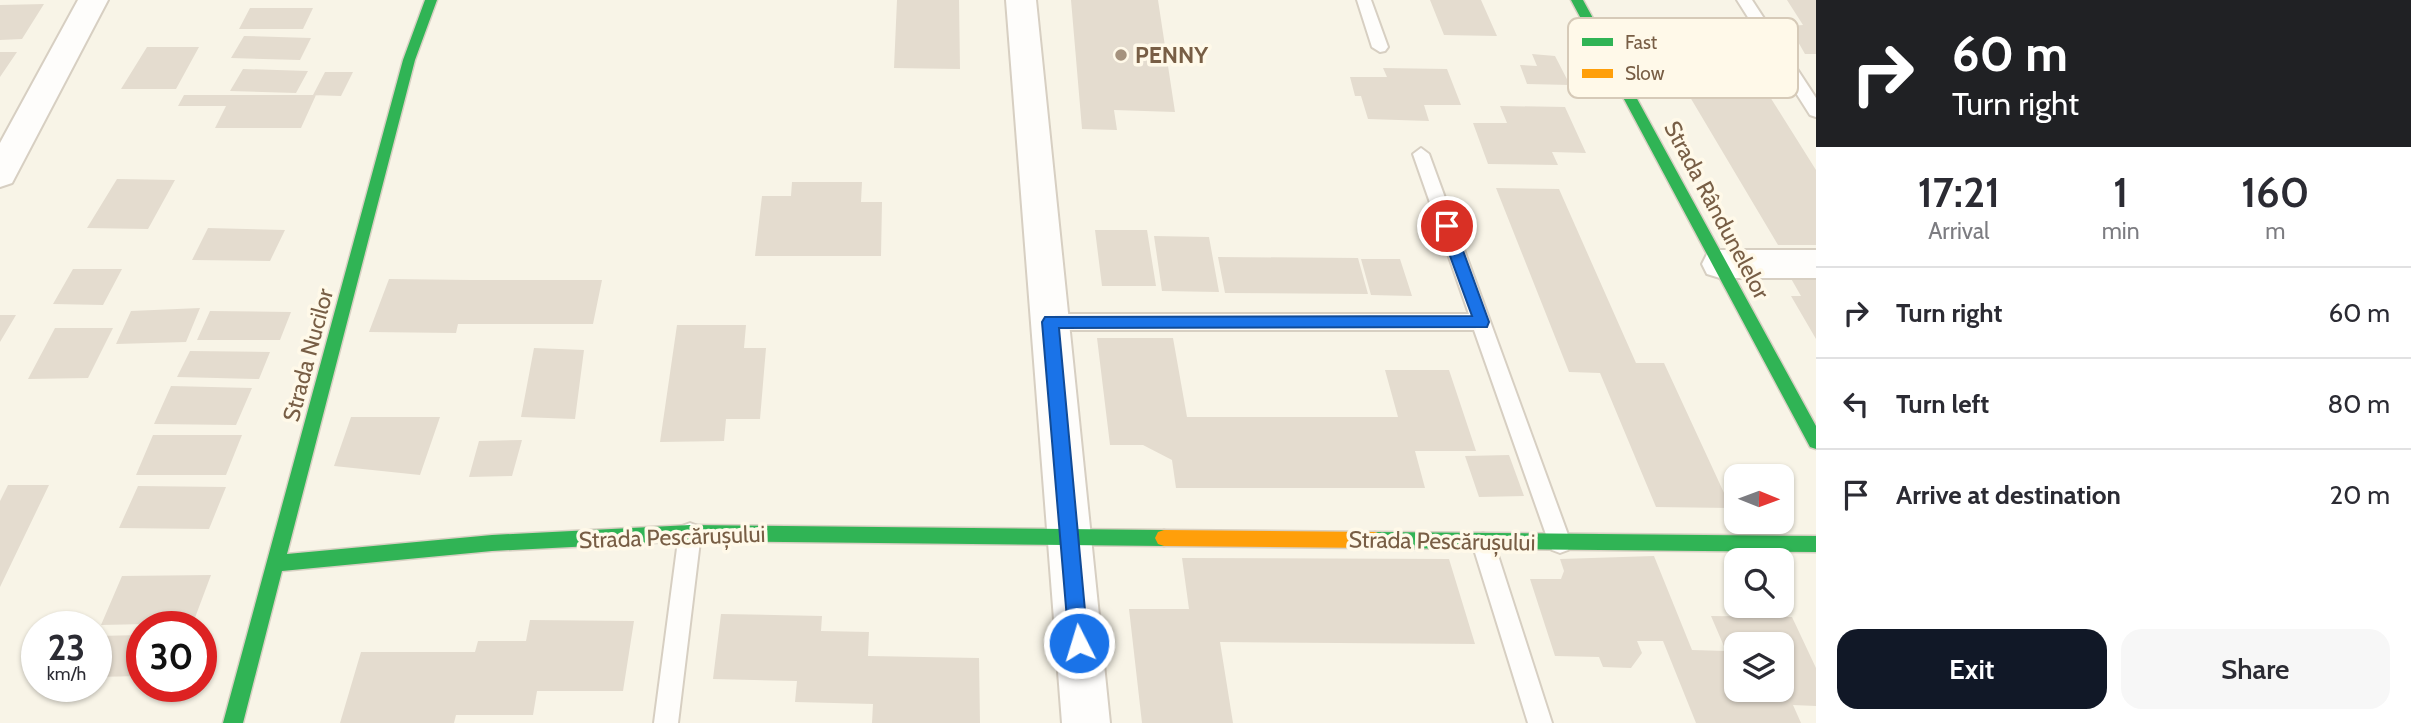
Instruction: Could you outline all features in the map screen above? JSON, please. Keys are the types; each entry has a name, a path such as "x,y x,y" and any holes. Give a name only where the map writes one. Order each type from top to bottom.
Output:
{"street":[{"path":"0,174 93,0"},
{"name":"Strada Nucilor","path":"233,723 409,60 431,0"},
{"path":"1021,0 1086,723"},
{"name":"Strada Rândunelelor","path":"1577,0 1587,18"},
{"name":"Strada Rândunelelor","path":"1630,98 1816,442"},
{"path":"1720,264 1816,264"},
{"name":"Strada Pescărușului","path":"277,563 492,543 690,533 1816,544"}],"lane":[{"path":"1364,0 1380,47"},
{"path":"1744,0 1756,18"},
{"path":"1798,83 1816,111"},
{"path":"1421,154 1560,543"},
{"path":"1050,322 1482,322"},
{"path":"666,723 690,533"},
{"path":"1483,542 1540,723"}],"building":[{"path":"897,0 959,0 960,69 894,68"},
{"name":"PENNY","path":"1071,0 1158,0 1175,112 1114,110 1117,130 1082,129"},
{"path":"1430,0 1481,0 1497,36 1444,35"},
{"path":"1787,0 1816,0 1816,54 1805,54 1798,42 1798,25 1803,25"},
{"path":"44,4 22,39 0,40 0,5"},
{"path":"250,8 313,8 303,29 239,29"},
{"path":"244,36 311,38 300,60 231,58"},
{"path":"147,47 199,47 176,89 121,89"},
{"path":"0,52 17,52 0,77"},
{"path":"1532,54 1555,56 1568,85 1527,84 1520,65 1537,66"},
{"path":"1383,68 1447,69 1461,105 1424,105 1429,121 1368,119 1361,96 1355,96 1350,77 1387,77"},
{"path":"243,69 308,71 296,93 230,91"},
{"path":"325,72 353,72 341,96 313,95"},
{"path":"184,95 316,95 301,128 215,128 226,106 178,106"},
{"path":"1691,98 1771,98 1816,170 1816,245 1778,245"},
{"path":"1500,106 1565,107 1586,153 1552,152 1558,165 1488,164 1473,123 1507,123"},
{"path":"117,179 175,180 148,229 87,228"},
{"path":"792,182 862,182 861,202 882,202 881,256 755,256 762,196 791,196"},
{"path":"1496,188 1559,189 1636,363 1664,363 1724,493 1724,508 1656,507 1600,373 1569,372"},
{"path":"208,228 285,230 270,261 192,260"},
{"path":"1095,230 1147,230 1156,286 1102,286"},
{"path":"1154,236 1209,237 1219,292 1162,291"},
{"path":"1218,257 1358,258 1368,294 1225,293"},
{"path":"1361,259 1400,259 1412,296 1371,295"},
{"path":"73,269 122,269 103,305 53,304"},
{"path":"1789,275 1816,275 1816,339 1791,296 1801,296"},
{"path":"389,279 602,280 593,324 458,324 456,333 369,332"},
{"path":"200,308 186,342 116,344 131,311"},
{"path":"210,311 291,312 280,340 197,340"},
{"path":"0,315 16,315 0,342"},
{"path":"677,325 746,325 744,348 766,348 760,419 726,419 724,441 660,442"},
{"path":"55,328 113,328 88,378 28,379"},
{"path":"1097,338 1173,338 1187,417 1398,417 1385,370 1449,370 1476,451 1415,451 1425,488 1176,488 1172,460 1143,445 1110,445"},
{"path":"534,348 584,350 575,419 521,417"},
{"path":"190,351 270,352 259,379 177,377"},
{"path":"171,386 252,388 236,425 154,424"},
{"path":"351,417 440,417 420,475 334,466"},
{"path":"153,435 242,435 226,475 136,475"},
{"path":"522,440 512,476 469,477 479,441"},
{"path":"1509,455 1524,496 1479,497 1465,456"},
{"path":"8,485 49,485 0,587 0,501"},
{"path":"138,486 226,487 209,529 119,528"},
{"path":"1654,556 1692,650 1724,651 1724,702 1794,702 1794,632 1724,632 1724,646 1711,616 1792,618 1816,668 1816,706 1793,705 1801,723 1696,723 1663,641 1637,641 1642,653 1631,668 1603,667 1599,657 1555,656 1530,579 1561,579 1564,571 1560,559"},
{"path":"1182,558 1449,559 1475,644 1220,642 1233,723 1142,723 1129,609 1189,609"},
{"path":"211,575 198,611 126,611 126,624 112,625 112,611 107,611 122,576"},
{"path":"721,614 822,616 821,631 869,632 868,656 979,658 980,723 872,723 873,704 795,702 797,681 713,679"},
{"path":"530,620 634,621 623,691 537,691 533,715 456,715 454,723 340,723 361,652 475,652 478,641 526,641"},
{"path":"126,635 126,676 112,677 112,636"}],"traffic: fast":[{"path":"233,723 409,60 431,0"},
{"path":"1577,0 1587,18"},
{"path":"1630,98 1816,442"},
{"path":"277,563 492,543 690,533 1164,538"},
{"path":"1375,540 1816,544"}],"traffic: slow":[{"path":"1164,538 1375,540"}],"place":[{"name":"PENNY","path":"1121,55"}],"route":[{"path":"1079,643 1050,322 1482,322 1447,226"}]}
